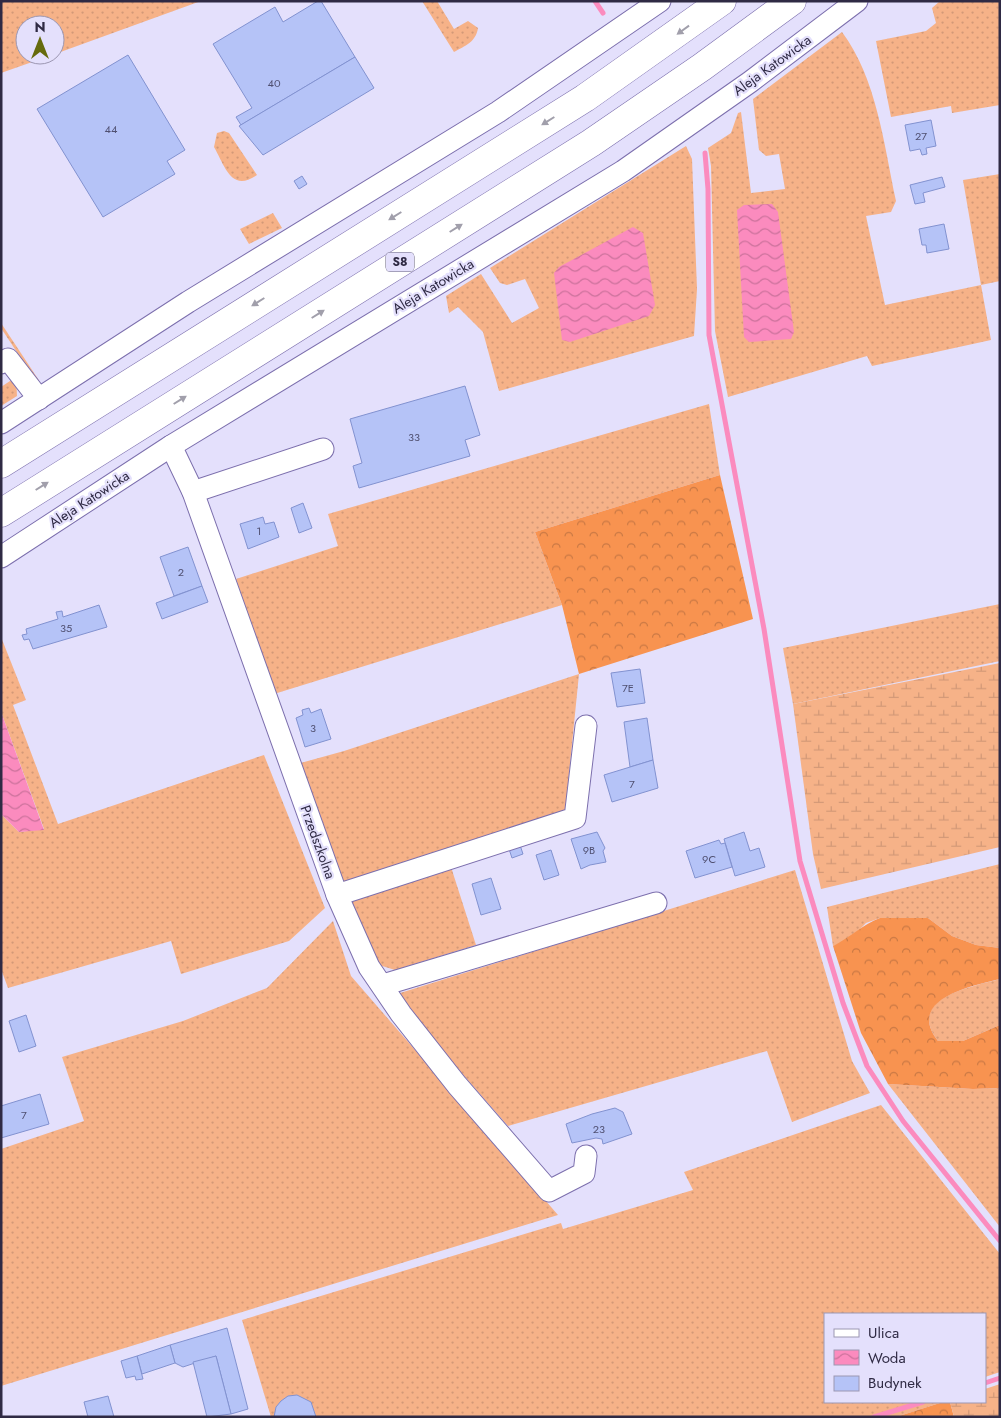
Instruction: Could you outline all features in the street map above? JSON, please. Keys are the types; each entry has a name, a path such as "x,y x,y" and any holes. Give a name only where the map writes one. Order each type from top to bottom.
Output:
{"highway":[{"path":"1,464 585,98 722,1"},
{"name":"S8","path":"1,513 591,142 702,67 792,1"}],"street":[{"path":"1,423 188,302 498,112 660,1"},
{"name":"Aleja Katowicka","path":"1,557 171,446 623,171 750,82 857,1"},
{"path":"4,357 38,399"},
{"name":"Przedszkolna","path":"171,446 193,492 338,895 369,966 401,1014 457,1084 549,1191 584,1173 586,1156"},
{"path":"193,492 323,449"},
{"path":"338,895 575,818 586,726"},
{"path":"383,985 656,903"}],"green space":[{"path":"1,1 201,1 65,50 65,15 15,15 15,65 24,65 1,73"},
{"path":"422,1 437,1 454,29 468,21 478,28 475,37 454,52"},
{"path":"940,1 1000,1 1000,105 952,113 951,106 891,117 876,41 926,31 936,23 932,8"},
{"path":"842,32 864,70 871,91 883,135 896,201 891,212 866,216 885,305 981,285 991,340 872,366 867,356 728,397 715,331 711,166 708,148 731,133 738,113 741,112 751,193 785,189 779,154 766,156 759,150 753,99"},
{"path":"224,131 229,133 257,175 248,180 241,181 230,175 214,147 217,133"},
{"path":"686,146 692,159 697,289 694,336 499,391 483,332 458,307 449,313 446,296 481,274 512,323 539,308 525,279 507,285 500,283 490,268"},
{"path":"1000,174 1000,281 981,285 963,180"},
{"path":"273,213 282,228 249,244 240,229"},
{"path":"1,323 40,382 28,369 1,328"},
{"path":"16,377 17,396 1,406 1,387"},
{"path":"709,404 720,475 535,532 562,605 274,694 236,579 338,546 328,514"},
{"path":"720,475 753,619 579,674 562,605 535,532"},
{"path":"1000,604 1000,661 793,704 783,648"},
{"path":"1,637 26,700 13,705 58,824 264,755 325,908 289,941 181,974 171,941 8,988 1,969 1,814 19,832 44,829 1,712"},
{"path":"1000,663 1000,847 821,889 813,854 793,704"},
{"path":"579,674 565,814 349,885 339,880 297,764 344,751"},
{"path":"1000,864 1000,948 976,945 952,936 928,918 880,918 866,923 851,938 833,946 827,907"},
{"path":"451,867 476,945 395,970 379,965 350,901"},
{"path":"795,870 852,1061 870,1093 792,1122 767,1051 508,1126 422,1028 397,994"},
{"path":"880,918 928,918 952,936 976,945 1000,948 1000,979 959,991 946,997 936,1005 930,1015 930,1027 938,1041 963,1041 1000,1025 1000,1088 973,1089 888,1084 861,1033 833,946"},
{"path":"333,921 351,976 558,1215 1,1386 1,1149 84,1121 62,1057 183,1021 267,988"},
{"path":"1000,979 1000,1025 963,1041 938,1041 930,1026 930,1014 935,1005 959,991"},
{"path":"888,1084 973,1089 1000,1088 1000,1227"},
{"path":"881,1105 1000,1254 1000,1372 986,1377 986,1313 824,1313 824,1403 940,1403 896,1417 271,1417 242,1320 561,1223 563,1229 693,1190 684,1172"},
{"path":"1000,1384 1000,1417 954,1417 950,1403 986,1403 986,1389"},
{"path":"940,1403 950,1403 954,1417 896,1417"}],"water":[{"path":"772,204 778,212 794,332 791,339 749,342 744,337 737,210 744,205"},
{"path":"633,227 643,233 655,305 649,316 570,342 562,340 554,273 559,267"},
{"path":"1,712 44,830 19,832 1,814"}],"building":[{"path":"321,1 355,57 241,125 236,117 252,108 213,44 275,7 283,22"},
{"path":"128,55 185,150 167,161 175,174 103,217 37,109"},
{"path":"355,57 374,88 263,155 239,126"},
{"path":"931,120 936,146 926,148 927,154 922,155 920,149 910,151 905,125"},
{"path":"302,176 307,184 299,189 294,181"},
{"path":"942,177 945,187 923,193 925,202 915,204 910,185"},
{"path":"944,224 949,249 927,253 926,245 922,245 919,229"},
{"path":"465,386 480,435 465,440 470,456 359,488 353,466 362,463 350,419"},
{"path":"303,503 312,528 299,533 291,508"},
{"path":"263,517 265,524 274,522 279,537 248,549 240,524"},
{"path":"188,547 202,586 174,596 160,557"},
{"path":"202,586 208,602 162,619 156,603"},
{"path":"99,605 107,627 33,649 29,639 24,640 22,635 27,634 26,629 58,619 56,612 62,611 63,617"},
{"path":"640,669 645,703 617,707 611,673"},
{"path":"309,708 311,713 321,709 331,739 305,747 296,718 303,715 302,710"},
{"path":"647,718 653,760 630,767 624,722"},
{"path":"653,760 658,788 612,802 604,775"},
{"path":"597,832 605,848 603,851 606,862 581,869 571,839"},
{"path":"744,832 750,851 759,848 765,867 735,876 724,839"},
{"path":"719,840 721,844 725,843 732,867 695,878 686,851"},
{"path":"520,845 523,854 512,858 509,849"},
{"path":"551,850 559,875 544,880 536,855"},
{"path":"491,878 501,909 481,915 472,884"},
{"path":"26,1015 36,1046 19,1052 9,1021"},
{"path":"40,1094 49,1124 1,1138 1,1106"},
{"path":"615,1108 623,1112 632,1134 603,1144 602,1139 596,1138 572,1143 566,1124"},
{"path":"227,1328 248,1409 231,1414 216,1356 183,1367 175,1363 170,1345"},
{"path":"170,1345 175,1363 142,1374 137,1356"},
{"path":"137,1356 143,1379 136,1380 135,1376 126,1378 121,1361"},
{"path":"216,1356 231,1414 207,1417 193,1362"},
{"path":"297,1395 311,1402 316,1417 274,1417 276,1407 281,1401 288,1396"},
{"path":"108,1396 114,1417 88,1417 84,1402"}],"waterway":[{"path":"595,1 603,13"},
{"path":"705,153 708,189 709,335 764,629 800,861 843,1003 867,1066 903,1121 1000,1241"},
{"path":"986,1383 1000,1378"},
{"path":"874,1417 920,1403"}]}
